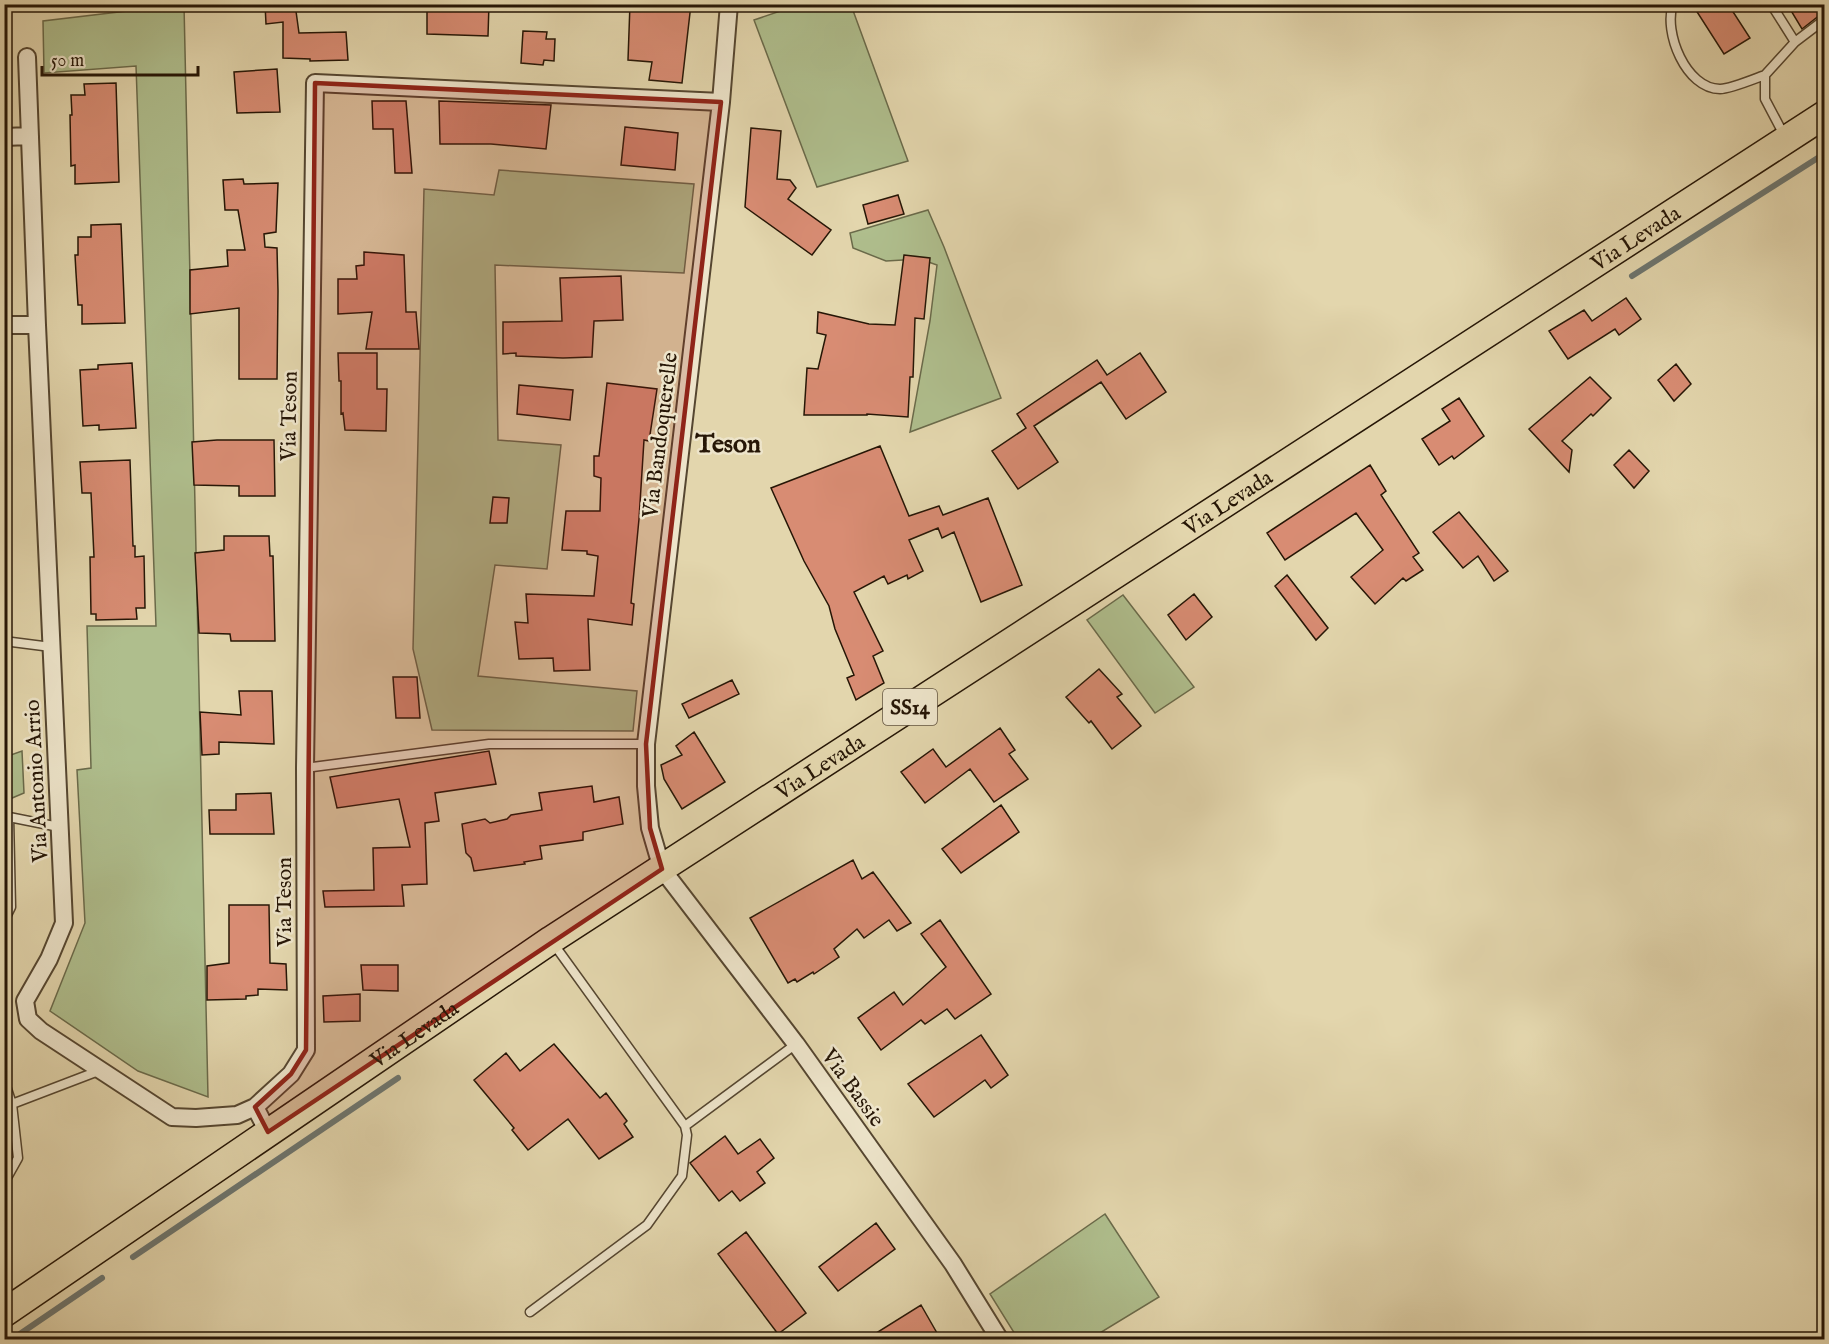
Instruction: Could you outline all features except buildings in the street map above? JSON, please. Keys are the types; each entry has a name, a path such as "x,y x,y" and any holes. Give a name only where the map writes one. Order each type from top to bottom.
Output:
{"main road":[{"name":"Via Levada","path":"4,1313 551,940 1824,115"}],"street":[{"name":"Via Bandoquerelle","path":"662,869 650,828 646,786 646,744 721,102 729,4"},
{"name":"Via Antonio Arrio","path":"27,57 64,923 49,958 25,1001 28,1019 41,1032 172,1117 237,1115 255,1107"},
{"name":"Via Teson","path":"255,1107 291,1074 306,1050 305,768 315,83 721,102"},
{"path":"4,137 30,136"},
{"path":"4,326 37,325"},
{"name":"Via Bassie","path":"662,869 796,1044 953,1264 1000,1340"},
{"path":"255,1107 268,1132"}],"lane":[{"path":"1673,4 1669,26 1681,59 1702,85 1720,89 1765,75 1795,42 1824,20"},
{"path":"1771,4 1795,42"},
{"path":"1765,75 1766,99 1786,139"},
{"path":"4,641 51,647"},
{"path":"305,768 489,744 646,744"},
{"path":"4,921 11,907 7,818 59,827"},
{"path":"530,1312 647,1225 682,1176 687,1134 685,1126 551,940"},
{"path":"685,1126 796,1044"},
{"path":"12,1104 101,1069"},
{"path":"4,1080 12,1104 18,1158 4,1183"}],"highlighted area":[{"path":"315,83 721,102 646,744 650,828 662,869 268,1132 255,1107 291,1074 306,1050"}],"green space":[{"path":"184,5 208,1097 138,1071 50,1011 85,923 77,770 91,768 87,626 156,626 136,66 44,73 43,21"},
{"path":"798,5 851,5 908,161 817,187 754,20"},
{"path":"499,170 694,184 684,273 495,265 498,440 561,445 547,569 495,565 478,676 637,691 633,731 432,730 413,649 424,189 494,195"},
{"path":"928,210 1001,398 910,432 930,321 937,265 920,259 886,261 853,248 850,233"},
{"path":"1123,595 1194,687 1155,713 1087,620"},
{"path":"22,751 24,793 5,801 5,757"},
{"path":"1105,1214 1159,1297 1090,1339 1018,1339 990,1294"}],"waterway":[{"path":"1632,276 1824,154"},
{"path":"133,1257 398,1078"},
{"path":"11,1340 102,1278"}],"district":[{"name":"Teson","path":"728,443"}]}
